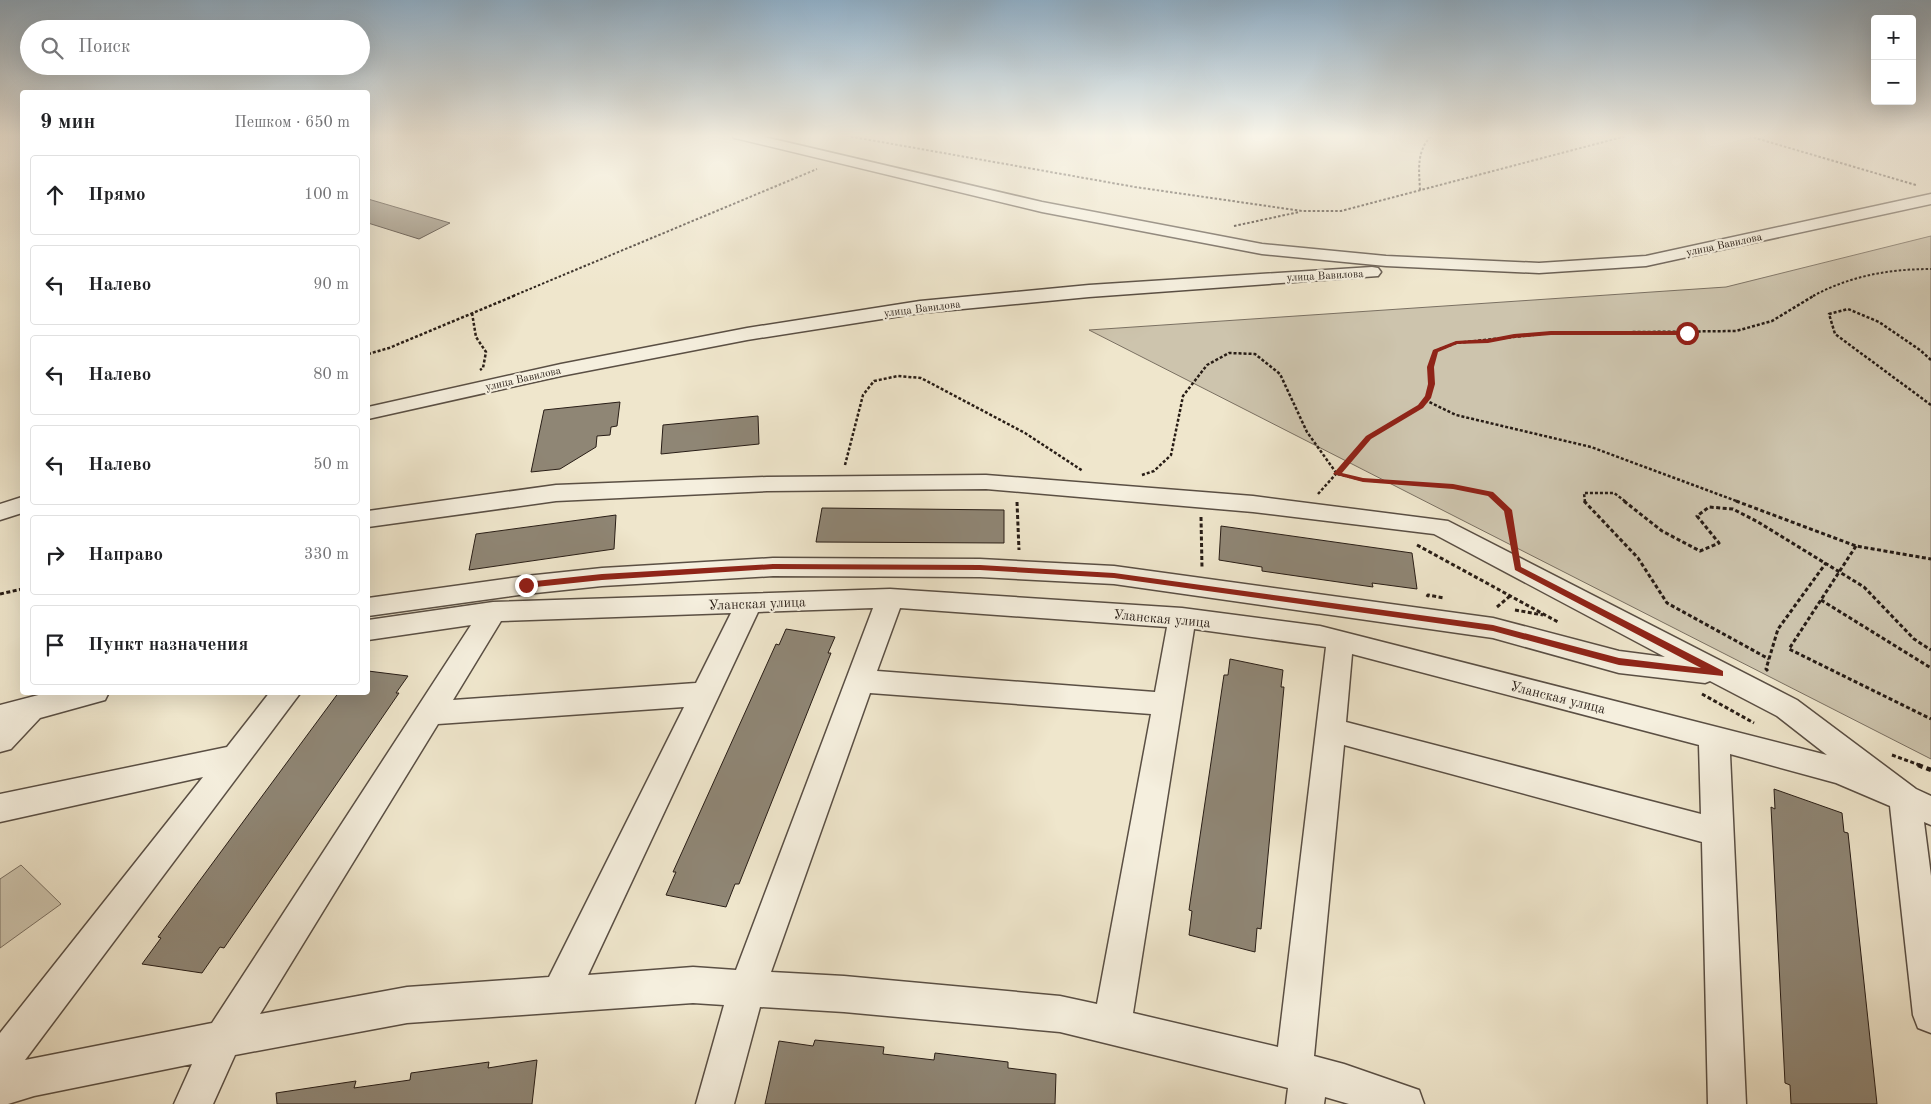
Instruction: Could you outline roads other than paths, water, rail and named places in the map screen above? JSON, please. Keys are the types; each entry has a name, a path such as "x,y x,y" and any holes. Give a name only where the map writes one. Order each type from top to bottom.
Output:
{"street":[{"name":"улица Вавилова","path":"959,187 1042,206 1262,249 1386,261 1539,268 1646,261 1926,193"},
{"name":"улица Вавилова","path":"370,414 561,370 738,336 920,308 1147,287 1485,265"},
{"path":"370,519 556,492 767,484 986,482 1253,504 1439,527 1787,708 1918,804 1931,1014"},
{"path":"0,512 20,507"},
{"path":"370,607 526,585 602,577 773,566 980,568 1114,576 1493,628 1619,662 1720,673"},
{"path":"716,1104 747,988 890,598"},
{"name":"Уланская улица","path":"370,630 493,612 890,598 1182,618 1320,636 1842,772 1918,804"},
{"path":"560,994 749,603"},
{"path":"193,1104 223,1039 493,612"},
{"path":"1112,1026 1182,618"},
{"path":"1302,1083 1340,642"},
{"path":"860,682 1167,704"},
{"path":"429,713 705,694"},
{"path":"0,717 83,695"},
{"path":"0,1063 285,695"},
{"path":"0,740 31,708"},
{"path":"1331,730 1717,832"},
{"path":"1714,738 1727,1104"},
{"path":"0,808 237,757"},
{"path":"0,1087 34,1077 407,1005 693,985 844,994 1060,1014 1112,1026 1302,1083 1344,1083 1405,1104"}]}
